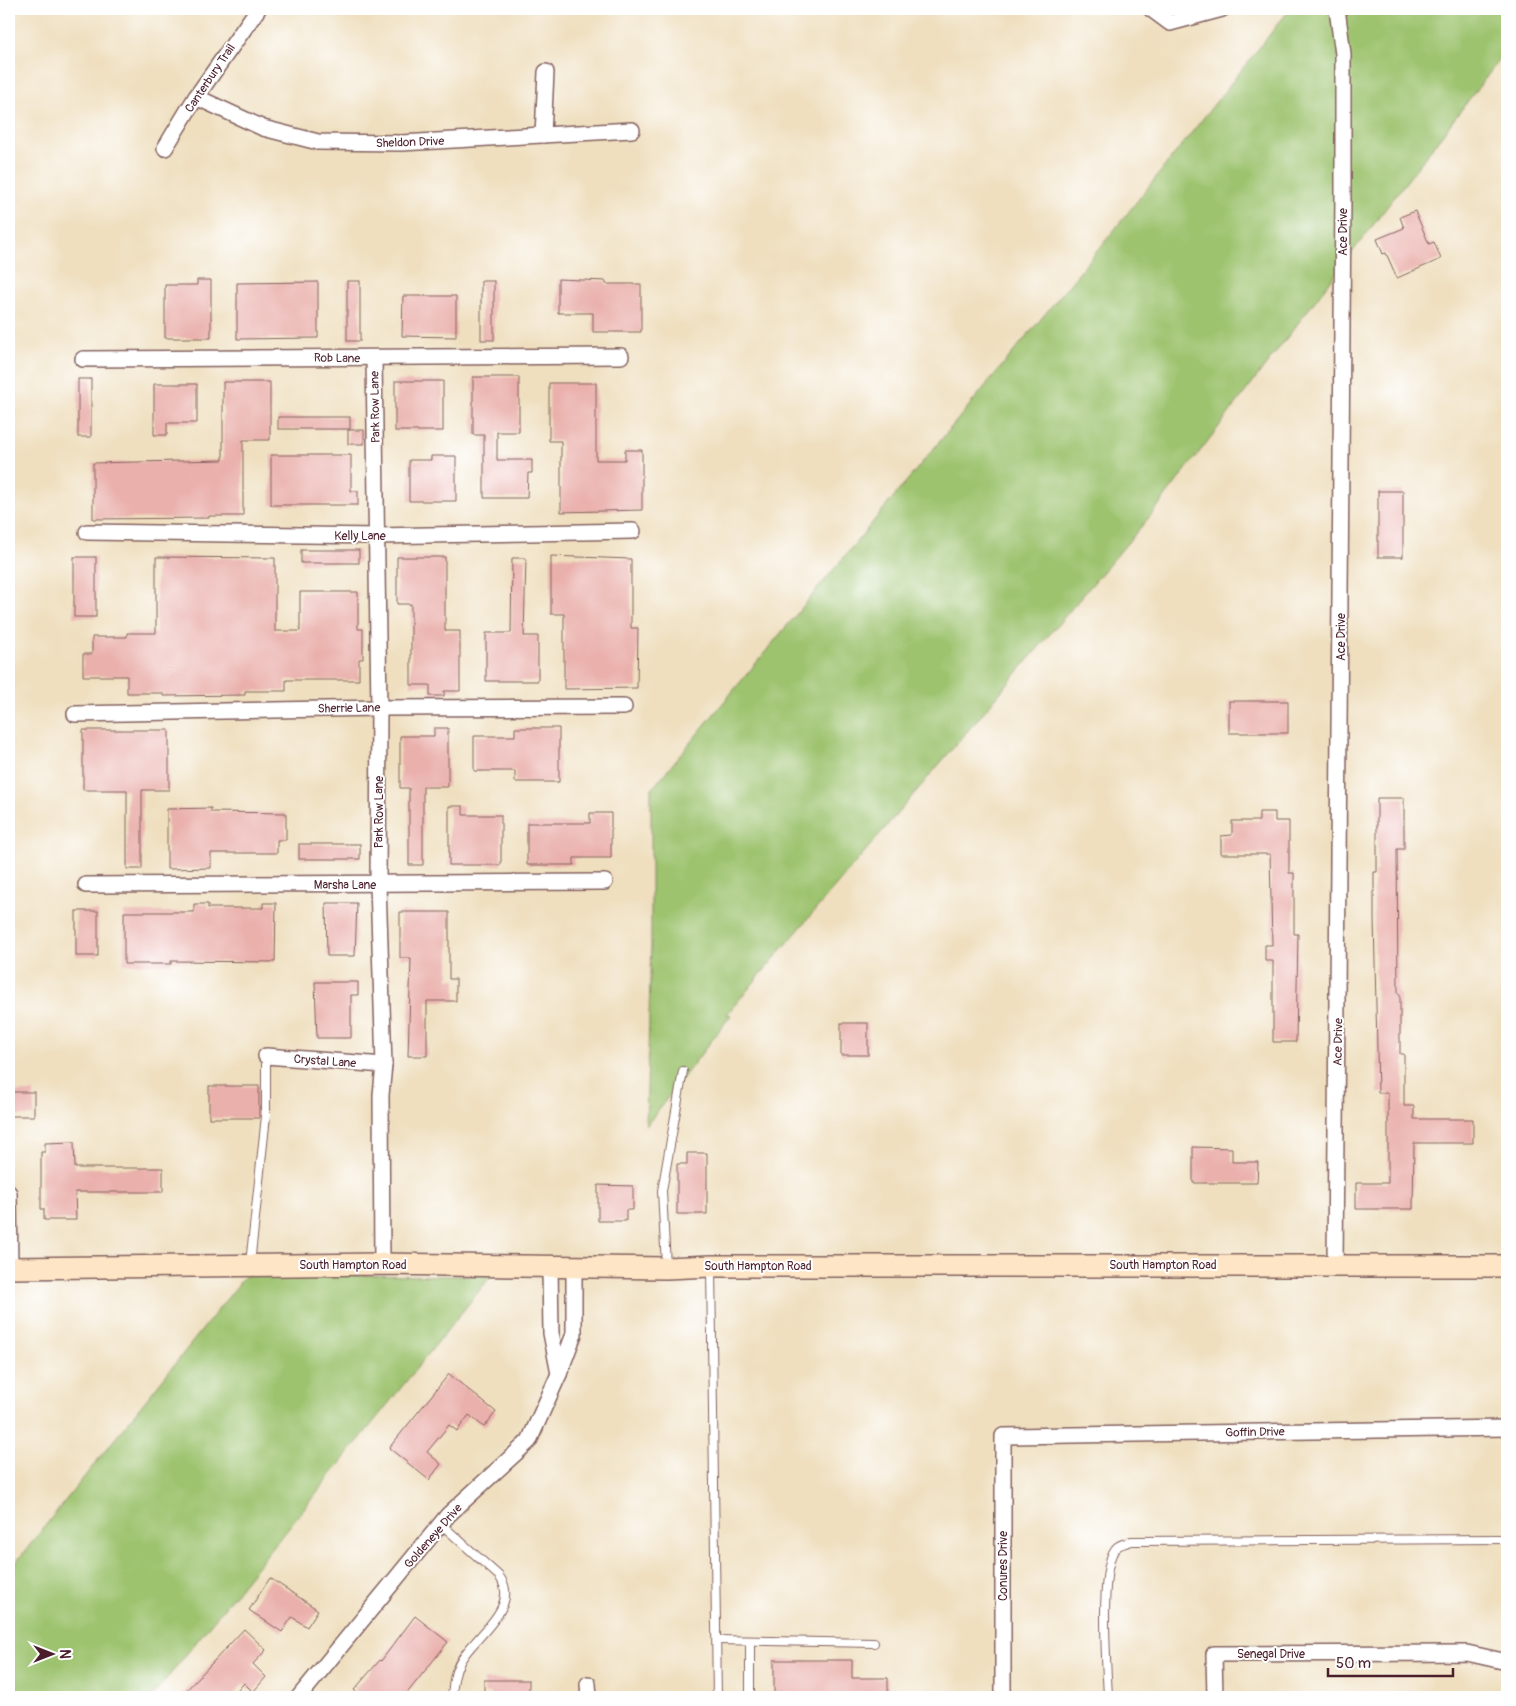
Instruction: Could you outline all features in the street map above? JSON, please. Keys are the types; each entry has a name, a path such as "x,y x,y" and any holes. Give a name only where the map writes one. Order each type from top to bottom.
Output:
{"main road":[{"name":"South Hampton Road","path":"9,1268 382,1264 666,1268 712,1266 1507,1266"}],"street":[{"name":"Canterbury Trail","path":"165,148 196,97 258,9"},
{"path":"1151,9 1170,23 1222,9"},
{"name":"Ace Drive","path":"1335,1265 1343,212 1343,54 1337,9"},
{"path":"543,135 546,72"},
{"name":"Sheldon Drive","path":"196,97 263,128 318,142 401,143 632,130"},
{"name":"Rob Lane","path":"83,359 374,359 621,356"},
{"name":"Park Row Lane","path":"374,359 378,536 378,885 384,1065 381,1095 382,1264"},
{"name":"Kelly Lane","path":"87,532 378,536 632,531"},
{"name":"Sherrie Lane","path":"75,714 379,708 624,707"},
{"name":"Marsha Lane","path":"86,885 378,885 605,882"},
{"name":"Crystal Lane","path":"266,1056 384,1065"},
{"path":"9,1193 9,1268"},
{"name":"Goldeneye Drive","path":"299,1697 441,1524 529,1441 559,1374 574,1334 574,1266"},
{"path":"550,1267 551,1333 559,1374"},
{"name":"Goffin Drive","path":"1003,1436 1507,1428"},
{"name":"Conures Drive","path":"1003,1436 1003,1697"},
{"name":"Senegal Drive","path":"1215,1697 1214,1654 1467,1653 1507,1662"}],"lane":[{"path":"250,1266 266,1116 266,1056"},
{"path":"666,1268 662,1191 683,1072"},
{"path":"712,1266 717,1697"},
{"path":"441,1524 499,1576 505,1584 507,1593 502,1608 462,1658 454,1677 452,1697"},
{"path":"1108,1697 1105,1583 1107,1564 1116,1547 1131,1541 1507,1539"},
{"path":"717,1640 874,1643"},
{"path":"750,1641 750,1697"}],"green space":[{"path":"1290,9 1507,9 1507,50 1152,514 727,1014 731,1015 646,1126 651,942 651,790 1103,244"},
{"path":"246,1275 491,1276 152,1697 9,1697 9,1571"}],"building":[{"path":"1415,211 1429,244 1434,242 1441,259 1397,278 1386,253 1383,254 1377,239 1404,228 1400,217"},
{"path":"558,279 606,281 606,284 641,284 641,332 593,332 593,313 558,313"},
{"path":"197,280 211,280 211,338 165,338 165,285 197,285"},
{"path":"347,281 360,281 360,341 347,341"},
{"path":"481,281 494,281 494,340 481,340"},
{"path":"318,282 318,338 237,339 237,283"},
{"path":"403,296 456,296 456,337 402,336"},
{"path":"473,377 519,377 519,432 497,432 497,460 532,460 532,473 528,473 527,498 484,498 484,435 473,435"},
{"path":"78,379 91,379 91,437 78,437"},
{"path":"395,381 443,381 443,431 395,431"},
{"path":"223,382 270,382 270,440 243,440 243,516 93,519 93,463 223,460"},
{"path":"549,383 596,383 596,460 625,460 625,450 642,450 642,510 561,512 561,441 549,441"},
{"path":"154,384 197,384 197,423 167,423 167,435 154,435"},
{"path":"278,417 350,417 350,429 278,429"},
{"path":"348,430 364,430 364,444 348,444"},
{"path":"271,455 351,455 351,491 358,491 358,505 271,505"},
{"path":"431,456 456,456 456,501 409,501 409,460 431,460"},
{"path":"1378,491 1403,491 1403,557 1378,557"},
{"path":"301,550 359,550 359,563 301,563"},
{"path":"551,556 631,559 631,628 638,628 637,688 564,689 564,614 551,614"},
{"path":"74,557 96,557 96,617 74,617"},
{"path":"156,557 275,558 275,631 300,631 300,592 358,592 358,629 363,629 363,659 359,659 359,680 286,680 286,691 245,691 245,695 163,696 163,693 127,693 127,676 83,676 83,654 92,654 92,637 127,637 127,633 156,633"},
{"path":"397,557 445,557 445,631 460,631 460,691 444,691 444,696 430,696 430,685 411,685 411,604 397,604"},
{"path":"512,558 526,558 524,636 538,636 538,681 486,681 486,633 511,633"},
{"path":"1229,701 1288,701 1288,733 1229,733"},
{"path":"434,728 448,728 448,787 423,787 423,865 409,865 409,788 400,788 400,736 434,736"},
{"path":"515,728 559,728 559,782 515,782 515,771 474,771 474,736 515,736"},
{"path":"83,730 169,730 169,790 142,790 142,869 127,869 127,790 83,790"},
{"path":"1377,798 1404,798 1404,849 1397,849 1398,994 1400,994 1400,1054 1404,1054 1404,1106 1414,1106 1414,1119 1473,1119 1473,1143 1414,1143 1413,1209 1356,1209 1356,1183 1388,1183 1388,1093 1378,1093 1374,918 1374,872 1377,872"},
{"path":"449,806 463,806 463,815 501,815 501,865 449,865"},
{"path":"211,808 211,812 286,813 286,840 277,840 277,853 211,853 211,868 167,869 167,809"},
{"path":"1259,812 1275,812 1275,821 1289,821 1289,873 1294,873 1294,934 1298,934 1296,1042 1273,1042 1273,961 1265,961 1265,945 1272,945 1270,854 1221,854 1221,836 1232,835 1232,821 1259,821"},
{"path":"590,813 611,813 611,858 574,858 574,865 527,865 527,823 590,823"},
{"path":"299,844 360,844 360,859 299,859"},
{"path":"263,903 276,903 275,962 171,961 171,964 124,964 124,912 194,912 194,904 208,904 208,908 263,908"},
{"path":"326,903 357,903 355,956 327,956"},
{"path":"76,911 98,911 98,956 76,956"},
{"path":"400,912 449,912 449,979 456,979 456,1001 427,1001 427,1056 408,1056 411,958 400,958"},
{"path":"315,982 358,982 358,995 351,995 351,1038 317,1038"},
{"path":"841,1023 868,1023 868,1055 841,1055"},
{"path":"209,1086 259,1086 259,1118 209,1118"},
{"path":"9,1092 34,1092 34,1116 9,1116"},
{"path":"74,1142 75,1168 163,1168 163,1192 75,1192 76,1220 44,1220 44,1209 41,1209 41,1152 45,1152 45,1143"},
{"path":"1193,1147 1232,1148 1232,1162 1258,1162 1257,1183 1193,1183"},
{"path":"687,1153 707,1153 707,1214 677,1214 677,1164 687,1164"},
{"path":"598,1185 633,1186 633,1210 626,1210 626,1221 598,1221"},
{"path":"449,1374 496,1412 484,1427 469,1415 457,1431 449,1425 427,1452 441,1464 429,1480 389,1448"},
{"path":"270,1578 318,1610 307,1627 292,1617 282,1632 249,1610"},
{"path":"415,1616 448,1642 404,1697 362,1697 354,1690 381,1661"},
{"path":"244,1629 266,1650 253,1664 266,1677 253,1692 244,1683 232,1697 180,1697"},
{"path":"774,1660 852,1660 852,1678 888,1678 888,1697 774,1697"},
{"path":"484,1680 529,1680 529,1697 491,1697 491,1693 484,1693"}]}
